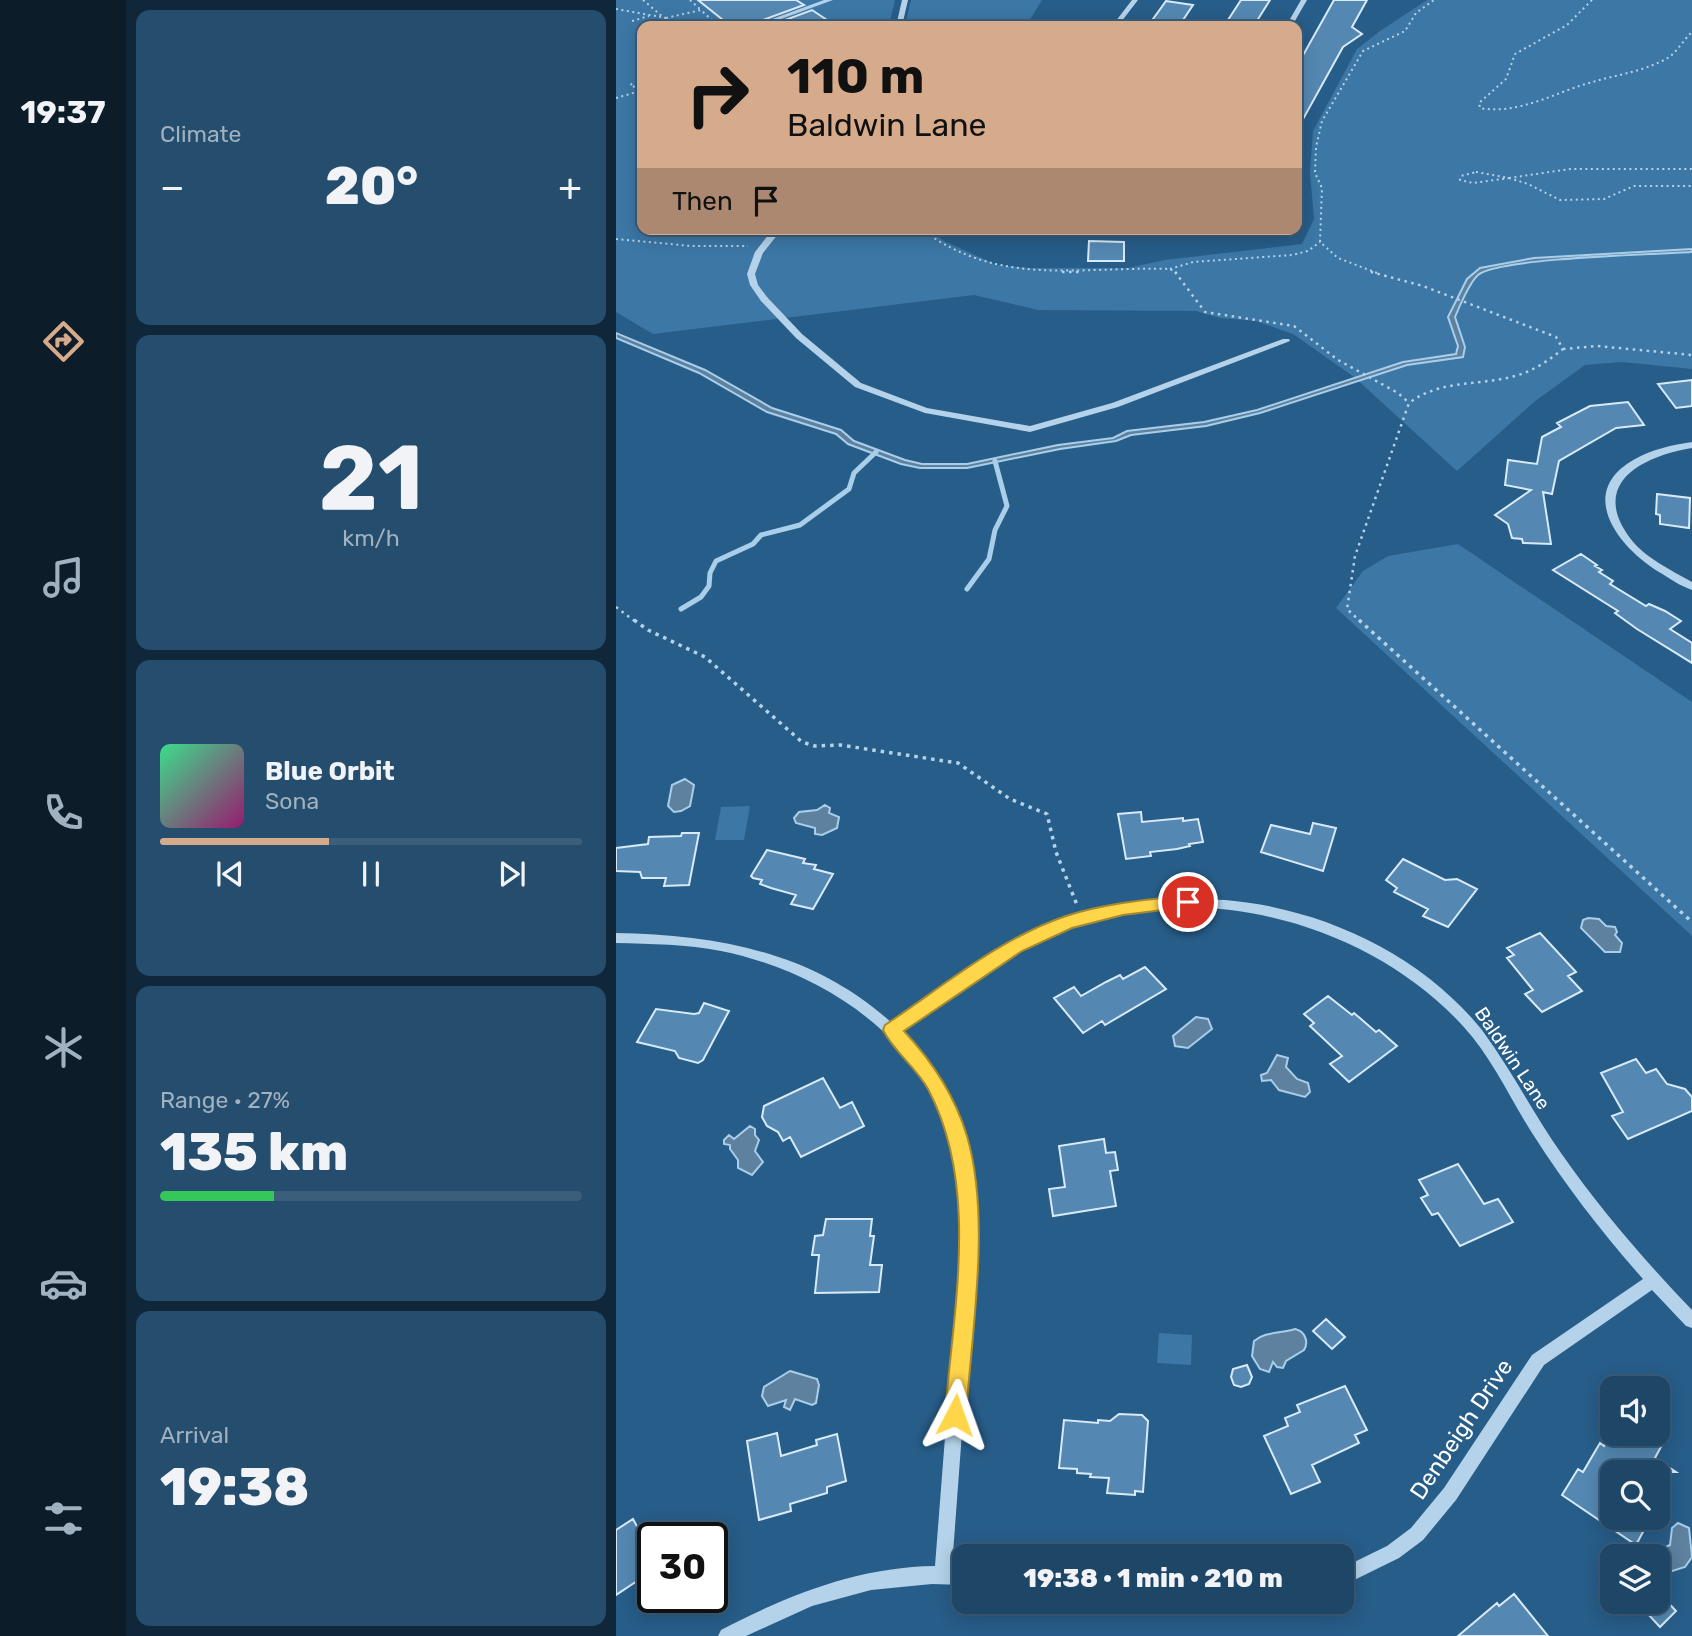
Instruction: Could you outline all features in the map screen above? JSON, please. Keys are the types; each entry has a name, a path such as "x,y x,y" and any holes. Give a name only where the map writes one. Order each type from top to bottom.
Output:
{"street":[{"path":"770,21 830,0"},
{"path":"900,21 905,0"},
{"path":"1119,21 1135,0"},
{"path":"1292,21 1304,0"},
{"path":"773,235 755,260 751,274 754,285 799,336 858,385 925,410 1030,429 1088,414 1286,341"},
{"path":"1692,445 1660,450 1630,465 1620,475 1609,495 1609,509 1627,541 1648,561 1692,587"},
{"name":"Baldwin Lane","path":"892,1030 1016,946 1082,918 1153,904 1188,902 1243,906 1317,926 1395,962 1448,1002 1480,1037 1558,1160 1654,1280 1692,1321"},
{"path":"616,938 663,938 710,943 788,964 835,985 874,1013 916,1056 947,1107 964,1167 968,1198 968,1244 943,1574"},
{"name":"Denbeigh Drive","path":"1354,1571 1392,1552 1417,1534 1450,1494 1538,1360 1654,1280"},
{"path":"727,1636 799,1601 832,1590 890,1578 952,1575"}],"path":[{"path":"643,0 665,18"},
{"path":"690,0 713,21"},
{"path":"1434,0 1416,13 1405,31 1363,51 1322,121 1316,147 1315,173 1322,188 1320,243 1323,249 1369,272 1421,285 1556,337 1563,349"},
{"path":"1592,0 1567,24 1515,54 1506,79 1479,103 1480,108 1494,110 1541,100 1579,85 1617,77 1669,59 1692,32"},
{"path":"616,9 673,21"},
{"path":"658,21 701,10"},
{"path":"632,21 651,16"},
{"path":"616,98 637,92"},
{"path":"1692,169 1600,166 1510,178 1469,184 1461,180 1465,174 1489,172 1510,178 1560,200 1604,199 1634,186 1692,186"},
{"path":"928,235 942,246 978,262 1005,269 1170,269 1193,262 1292,255 1308,251 1320,243"},
{"path":"616,239 691,246 764,245"},
{"path":"1170,269 1176,272 1205,312 1293,326 1351,368 1383,384 1409,403"},
{"path":"1692,355 1597,346 1563,349 1546,363 1513,376 1426,391 1409,403 1363,534 1348,584 1346,608 1692,922"},
{"path":"616,607 648,629 705,657 802,741 815,746 841,745 958,763 974,770 1012,800 1040,808 1047,814 1056,852 1082,918"}],"shaded area":[{"path":"616,0 895,0 890,21 637,21 637,235 936,235 997,265 1030,268 1128,268 1165,260 1302,244 1314,219 1310,173 1313,131 1357,49 1427,0 1692,0 1692,369 1622,362 1585,365 1534,402 1457,471 1354,377 1293,334 1256,321 1220,318 1196,311 1038,310 974,295 653,334 616,312"},
{"path":"911,0 1042,0 1029,21 906,21"},
{"path":"1692,249 1692,252 1545,261 1491,269 1475,278 1455,317 1465,347 1463,357 1407,365 1260,413 1206,426 1131,435 1116,441 1060,449 967,468 920,468 901,464 848,444 836,434 767,412 699,373 616,338 616,333 705,370 772,408 841,430 854,441 905,460 922,464 967,464 1058,445 1113,438 1127,431 1204,422 1257,410 1403,362 1456,354 1458,346 1448,317 1467,279 1480,268 1534,258"},
{"path":"1458,544 1692,702 1692,936 1336,608 1363,571 1388,556"},
{"path":"685,779 694,785 690,806 674,812 668,806 672,785"},
{"path":"825,805 830,808 829,813 839,817 837,828 822,835 815,834 815,828 796,823 794,818 799,812 817,810"},
{"path":"750,806 744,840 715,840 721,807"},
{"path":"1599,919 1606,926 1615,927 1615,935 1622,943 1620,952 1605,952 1581,928 1583,920"},
{"path":"1196,1017 1208,1019 1212,1029 1188,1048 1175,1046 1173,1036"},
{"path":"1277,1055 1288,1058 1286,1067 1297,1079 1308,1083 1310,1092 1305,1097 1279,1090 1271,1080 1262,1081 1261,1075 1267,1073"},
{"path":"750,1126 755,1129 759,1140 755,1151 763,1162 752,1175 738,1168 738,1160 730,1145 724,1144 729,1135 734,1139"},
{"path":"1295,1329 1305,1337 1304,1350 1286,1361 1283,1368 1277,1367 1273,1362 1269,1372 1260,1369 1252,1356 1254,1341 1268,1334"},
{"path":"1159,1333 1192,1335 1191,1365 1157,1363"},
{"path":"790,1371 817,1379 819,1385 816,1403 812,1405 795,1399 790,1410 784,1407 786,1400 768,1406 762,1396 764,1387"},
{"path":"1678,1523 1689,1528 1692,1557 1685,1567 1670,1572 1670,1545 1672,1528"}],"building":[{"path":"698,0 796,0 804,5 763,20 724,21"},
{"path":"1241,0 1270,0 1257,21 1228,20"},
{"path":"1334,0 1367,0 1352,27 1362,34 1343,47 1302,121 1302,57"},
{"path":"1166,1 1193,5 1182,21 1152,21"},
{"path":"812,10 828,21 782,21"},
{"path":"1089,241 1124,242 1124,261 1088,261"},
{"path":"1692,380 1692,406 1676,408 1658,384"},
{"path":"1628,402 1644,425 1616,428 1559,461 1552,494 1543,492 1551,544 1523,543 1522,539 1512,538 1508,524 1495,515 1531,490 1505,485 1508,460 1537,464 1542,437 1561,427 1557,423 1590,406"},
{"path":"1657,494 1690,498 1689,528 1660,524 1660,515 1656,514"},
{"path":"1581,554 1602,570 1599,572 1613,581 1610,584 1646,606 1649,604 1681,621 1670,629 1692,643 1692,663 1637,629 1615,613 1618,611 1553,570"},
{"path":"1141,812 1142,822 1198,819 1203,842 1150,852 1151,856 1126,859 1118,814"},
{"path":"1313,823 1336,828 1323,871 1261,852 1271,825 1310,834"},
{"path":"682,833 699,833 689,885 664,886 666,878 642,878 640,872 616,871 616,848 648,844 649,837 681,836"},
{"path":"767,850 805,859 803,863 816,865 814,869 833,874 813,909 791,904 796,895 760,884 762,880 751,876"},
{"path":"1403,859 1445,880 1457,879 1477,889 1448,927 1423,916 1428,909 1394,892 1397,888 1386,880"},
{"path":"1540,933 1576,972 1568,976 1582,991 1542,1012 1525,994 1533,990 1507,958 1514,955 1507,948"},
{"path":"1145,967 1166,989 1105,1025 1102,1021 1083,1033 1054,998 1074,987 1081,996 1120,975 1123,979"},
{"path":"1328,996 1376,1032 1379,1030 1397,1046 1349,1082 1330,1064 1342,1056 1310,1026 1314,1023 1304,1014"},
{"path":"704,1003 729,1011 703,1060 698,1063 679,1058 675,1051 637,1042 656,1009 694,1014 699,1013"},
{"path":"1636,1059 1646,1073 1656,1069 1667,1084 1685,1089 1692,1097 1692,1111 1628,1139 1612,1116 1623,1112 1601,1073"},
{"path":"823,1078 840,1108 852,1102 864,1126 801,1157 790,1137 783,1141 778,1132 767,1126 762,1117 764,1106"},
{"path":"1104,1139 1106,1153 1115,1152 1118,1170 1110,1171 1116,1206 1053,1216 1049,1189 1065,1187 1059,1146"},
{"path":"1458,1164 1484,1204 1498,1199 1513,1222 1460,1246 1438,1213 1432,1215 1421,1198 1428,1195 1419,1180"},
{"path":"826,1219 872,1219 870,1236 874,1236 870,1265 882,1265 879,1292 815,1293 819,1255 812,1255 815,1236 823,1235"},
{"path":"1326,1319 1345,1337 1332,1349 1313,1331"},
{"path":"1247,1365 1252,1377 1249,1384 1241,1387 1234,1385 1231,1377 1233,1369"},
{"path":"1345,1386 1367,1430 1355,1435 1359,1443 1312,1465 1320,1482 1291,1494 1264,1436 1288,1426 1285,1418 1300,1412 1297,1405"},
{"path":"1119,1414 1142,1415 1148,1421 1143,1492 1135,1491 1135,1495 1107,1493 1109,1478 1090,1477 1091,1474 1077,1473 1077,1469 1059,1468 1064,1420 1098,1423 1098,1420 1110,1421"},
{"path":"777,1433 781,1456 817,1445 816,1440 837,1434 846,1481 827,1487 827,1493 790,1504 791,1511 759,1520 747,1441"},
{"path":"1600,1443 1600,1446 1661,1446 1655,1458 1658,1460 1600,1460 1600,1521 1562,1495 1578,1469 1583,1472"},
{"path":"633,1519 637,1526 637,1581 616,1595 616,1530"},
{"path":"1614,1530 1644,1530 1635,1544"},
{"path":"1514,1594 1548,1636 1458,1636 1497,1603 1499,1606"},
{"path":"1670,1605 1676,1611 1660,1627 1648,1614 1670,1614"}],"waterway":[{"path":"681,609 701,597 709,586 710,573 716,561 753,544 761,535 800,525 849,489 854,473 876,452"},
{"path":"967,589 989,559 995,530 1007,506 995,461"}],"route":[{"path":"955,1415 968,1244 968,1198 964,1167 957,1134 935,1084 916,1056 892,1030 1016,946 1068,922 1123,908 1188,902"}]}
